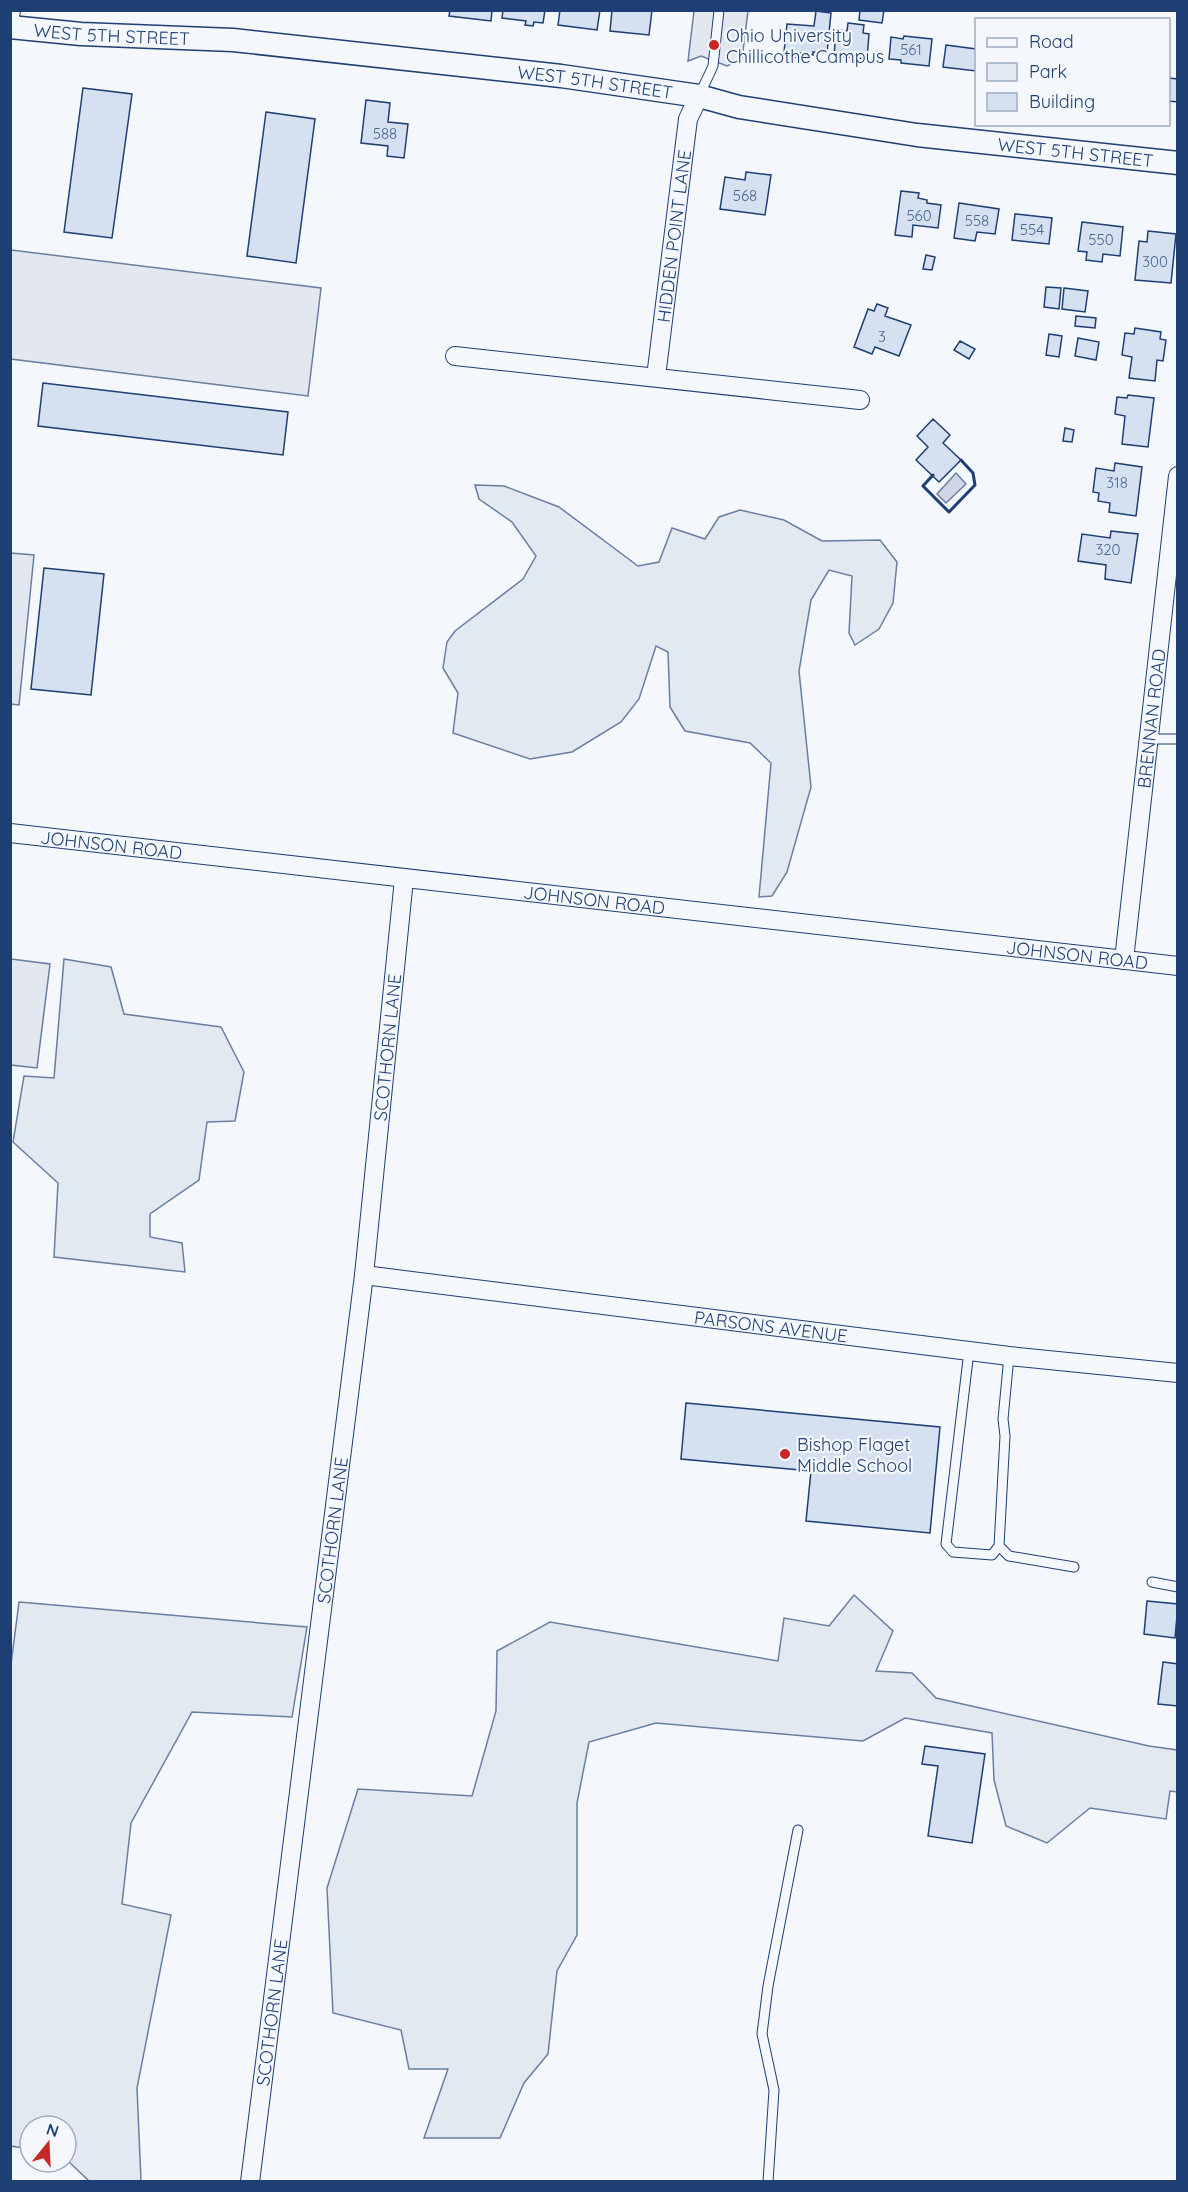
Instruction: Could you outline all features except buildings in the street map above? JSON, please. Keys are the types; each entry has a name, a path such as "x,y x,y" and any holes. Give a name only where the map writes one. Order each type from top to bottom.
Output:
{"street":[{"path":"10,17 11,10"},
{"name":"WEST 5TH STREET","path":"10,27 81,34 233,40 561,76 699,96 740,107 917,135 1178,163"},
{"name":"HIDDEN POINT LANE","path":"656,377 688,118 699,96"},
{"path":"455,356 860,400"},
{"name":"BRENNAN ROAD","path":"1124,960 1178,476"},
{"name":"JOHNSON ROAD","path":"10,834 1178,966"},
{"name":"SCOTHORN LANE","path":"250,2181 364,1275 404,879"},
{"name":"PARSONS AVENUE","path":"364,1275 1009,1356 1178,1373"}],"lane":[{"path":"699,96 712,66 719,10"},
{"path":"1147,739 1178,739"},
{"path":"969,1351 946,1544 953,1552 992,1556 999,1546 1005,1436 1003,1419 1009,1356"},
{"path":"999,1546 1009,1556 1074,1567"},
{"path":"1152,1582 1178,1587"},
{"path":"768,2181 774,2090 762,2034 768,1986 798,1830"}],"green space":[{"path":"475,485 504,486 559,507 638,566 659,562 672,528 705,539 719,517 740,510 784,520 822,541 880,540 897,562 893,603 879,629 855,645 849,633 852,576 829,570 811,600 799,671 811,787 787,872 772,896 759,897 771,763 750,743 685,731 670,707 668,652 656,646 639,699 621,722 572,752 530,759 453,733 458,693 443,668 447,642 455,631 523,579 536,556 512,522 479,499"},
{"path":"64,959 111,967 124,1014 221,1027 244,1072 235,1121 207,1122 199,1180 150,1214 150,1237 182,1243 185,1272 54,1257 58,1183 13,1142 24,1076 54,1078"},
{"path":"854,1595 893,1631 876,1671 912,1673 936,1698 1149,1746 1177,1750 1177,1792 1170,1791 1166,1819 1090,1808 1047,1843 1006,1826 994,1780 992,1733 905,1718 863,1741 656,1723 589,1742 577,1803 577,1935 557,1971 548,2054 524,2083 500,2138 424,2138 448,2069 409,2069 401,2030 333,2013 327,1888 358,1789 472,1796 496,1711 497,1651 550,1622 778,1661 784,1618 829,1626"},
{"path":"19,1602 307,1627 292,1717 192,1712 131,1823 122,1904 171,1915 137,2088 141,2181 89,2181 78,2170 78,2114 18,2114 18,2147 11,2146 10,1672"}],"shaded area":[{"path":"694,11 748,11 742,59 727,66 701,56 688,61"},
{"path":"11,250 321,288 308,396 11,359"},
{"path":"956,473 966,484 946,503 937,494"},
{"path":"11,553 34,555 19,705 11,704"},
{"path":"11,959 50,964 37,1068 11,1065"}],"wall":[{"path":"933,475 923,486 949,512 975,485 973,473 961,460"}],"place":[{"name":"Ohio University Chillicothe Campus","path":"714,45"},
{"name":"Bishop Flaget Middle School","path":"785,1454"}]}
